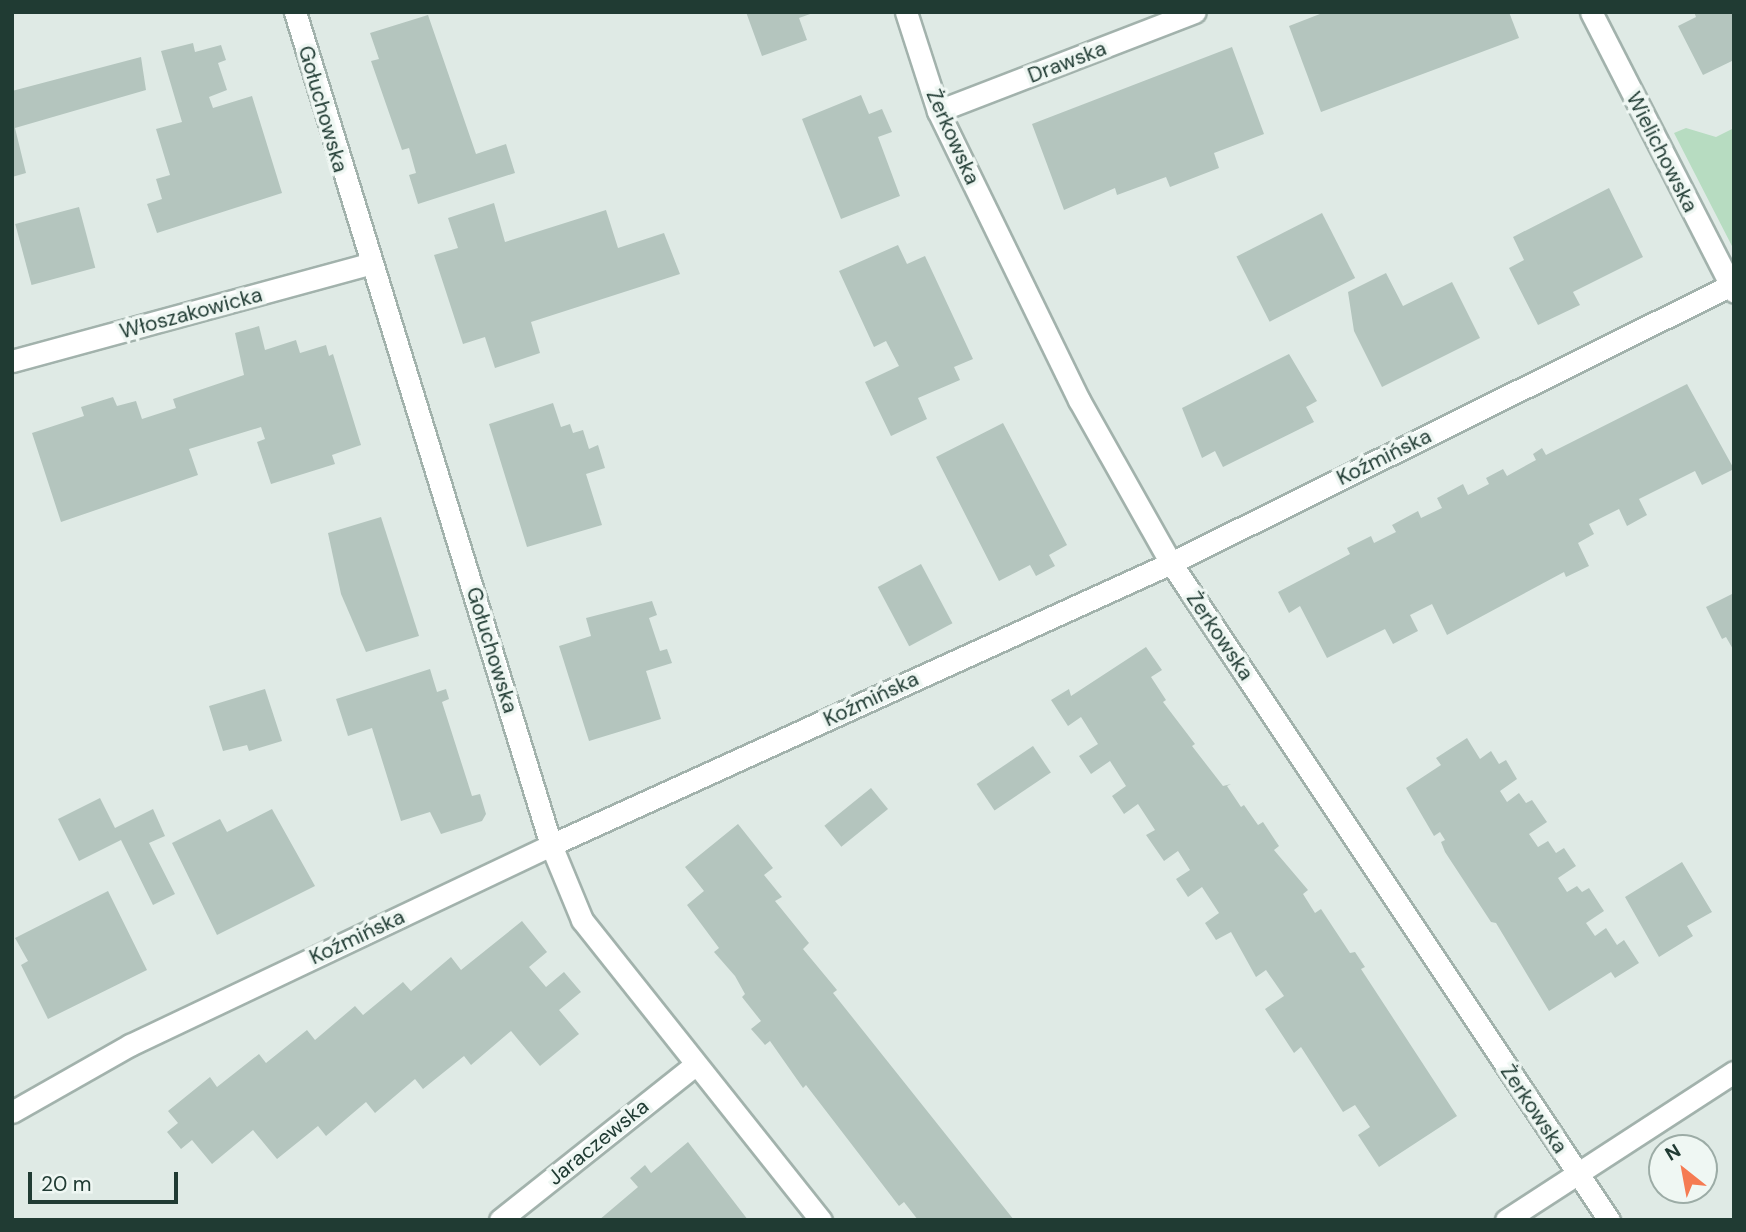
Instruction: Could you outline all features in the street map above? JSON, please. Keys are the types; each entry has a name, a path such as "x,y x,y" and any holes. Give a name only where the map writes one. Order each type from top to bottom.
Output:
{"street":[{"name":"Gołuchowska","path":"295,12 369,264 551,845 582,920 821,1220"},
{"name":"Żerkowska","path":"906,12 938,111 1079,400 1171,562 1609,1220"},
{"name":"Drawska","path":"938,111 1195,12"},
{"name":"Wielichowska","path":"1591,12 1732,288"},
{"name":"Włoszakowicka","path":"12,361 369,264"},
{"name":"Koźmińska","path":"12,1112 130,1045 551,845 1171,562 1732,288"},
{"name":"Jaraczewska","path":"500,1220 695,1065"},
{"path":"1506,1220 1734,1072"}],"green space":[{"path":"1686,128 1716,137 1734,128 1734,250 1674,133"}],"building":[{"path":"746,12 813,12 799,18 807,40 762,56"},
{"path":"1325,12 1509,12 1519,38 1321,112 1289,26"},
{"path":"1694,12 1734,12 1734,60 1703,75 1678,26 1696,17"},
{"path":"428,15 476,154 506,144 515,173 418,204 409,175 416,173 409,148 402,150 371,61 379,59 370,33"},
{"path":"193,43 195,52 221,45 226,60 218,63 227,90 209,97 213,108 252,96 282,193 157,233 147,204 162,199 156,179 170,175 156,129 182,122 161,51"},
{"path":"1232,47 1264,134 1214,153 1219,168 1170,187 1166,177 1117,195 1115,188 1064,210 1032,124"},
{"path":"141,57 146,90 15,128 26,173 12,177 12,91"},
{"path":"861,95 869,114 882,109 892,132 878,137 900,196 841,219 802,119"},
{"path":"1609,188 1643,257 1573,292 1580,305 1538,325 1509,268 1524,260 1513,237"},
{"path":"494,203 505,242 606,210 618,248 664,233 680,274 531,322 540,353 495,368 485,337 463,344 434,255 458,248 448,218"},
{"path":"79,207 95,268 32,285 15,224"},
{"path":"1322,213 1355,278 1270,322 1236,257"},
{"path":"898,245 907,264 925,256 973,359 954,367 960,380 918,398 927,419 891,436 865,382 899,366 886,341 874,347 839,271"},
{"path":"1386,273 1403,306 1452,282 1480,338 1382,387 1354,331 1348,292"},
{"path":"259,326 265,350 296,340 300,353 326,345 329,356 333,354 361,445 332,455 335,464 271,484 257,442 265,439 261,427 189,449 198,475 61,522 32,433 84,416 81,407 113,397 117,406 136,401 142,419 176,408 173,399 244,375 235,333"},
{"path":"1289,354 1317,401 1306,407 1314,422 1223,467 1215,451 1202,458 1182,408"},
{"path":"1687,384 1734,469 1702,485 1695,471 1639,499 1647,515 1627,526 1619,509 1589,524 1594,534 1578,543 1589,566 1566,577 1564,572 1447,635 1432,604 1410,615 1418,631 1393,644 1385,629 1327,658 1300,606 1289,613 1278,592 1350,554 1347,548 1371,536 1374,543 1396,532 1392,525 1418,511 1421,518 1442,508 1437,498 1463,484 1468,495 1489,484 1486,478 1503,469 1507,476 1536,460 1533,454 1542,448 1546,455"},
{"path":"553,403 561,427 570,424 573,433 583,430 589,449 598,445 605,468 586,474 602,525 527,547 489,424"},
{"path":"1003,423 1067,545 1049,555 1055,566 1036,576 1030,565 999,581 936,457"},
{"path":"381,517 419,636 366,652 341,594 328,533"},
{"path":"921,564 952,623 909,646 878,587"},
{"path":"1734,593 1734,651 1726,637 1722,639 1706,607"},
{"path":"652,601 657,615 649,618 660,651 667,649 672,663 646,671 661,719 589,741 559,646 591,636 586,618"},
{"path":"1146,647 1162,670 1151,677 1166,700 1163,702 1195,744 1192,746 1223,786 1231,784 1227,786 1241,807 1244,805 1258,825 1263,822 1279,846 1274,850 1308,890 1303,894 1315,913 1321,909 1350,953 1355,952 1365,967 1361,969 1457,1116 1379,1167 1358,1135 1370,1127 1355,1105 1343,1112 1301,1047 1294,1053 1265,1009 1284,996 1266,970 1256,977 1231,932 1216,940 1205,923 1219,913 1202,887 1188,897 1176,879 1190,870 1178,851 1164,861 1146,835 1155,830 1138,804 1124,814 1112,796 1126,786 1110,761 1091,774 1079,756 1098,744 1081,717 1068,726 1051,700 1069,689 1071,696"},
{"path":"430,669 437,692 446,689 449,699 442,702 472,796 480,794 486,814 482,821 441,834 430,812 401,821 372,728 348,736 336,699"},
{"path":"265,689 282,741 249,751 247,745 223,751 209,706"},
{"path":"1467,738 1480,759 1491,751 1499,764 1506,760 1517,779 1500,791 1507,802 1519,793 1526,803 1532,800 1547,822 1529,834 1538,847 1548,841 1556,853 1564,848 1576,866 1558,878 1567,892 1577,886 1582,892 1589,888 1604,911 1586,923 1595,936 1606,928 1617,945 1624,940 1639,963 1615,978 1611,972 1549,1011 1496,923 1491,922 1445,852 1441,842 1445,840 1440,832 1434,836 1406,788 1441,765 1436,758"},
{"path":"1033,746 1051,773 995,811 977,784"},
{"path":"871,788 888,809 841,847 824,826"},
{"path":"100,798 115,828 153,809 165,836 149,843 175,894 153,905 121,840 79,861 58,819"},
{"path":"272,809 315,886 217,935 172,843 220,819 227,832"},
{"path":"738,824 773,868 764,875 782,897 775,901 809,943 803,949 837,990 833,993 1014,1220 918,1220 904,1202 899,1206 806,1085 803,1088 770,1041 765,1045 751,1029 761,1021 742,997 745,994 735,976 714,952 719,948 687,905 704,891 685,867"},
{"path":"1682,862 1712,912 1687,926 1693,936 1659,957 1625,897"},
{"path":"108,891 147,970 48,1019 21,965 28,961 15,938"},
{"path":"522,921 547,952 529,967 546,987 564,972 581,992 559,1010 579,1034 540,1066 511,1031 471,1065 464,1056 423,1089 415,1079 375,1113 366,1102 326,1136 318,1126 277,1159 253,1130 212,1164 192,1140 181,1149 167,1132 178,1123 168,1111 210,1077 217,1087 259,1054 266,1063 307,1030 315,1040 355,1006 363,1015 403,982 411,991 451,957 461,970"},
{"path":"688,1142 748,1220 599,1220 638,1187 630,1178 645,1165 651,1173"}]}
